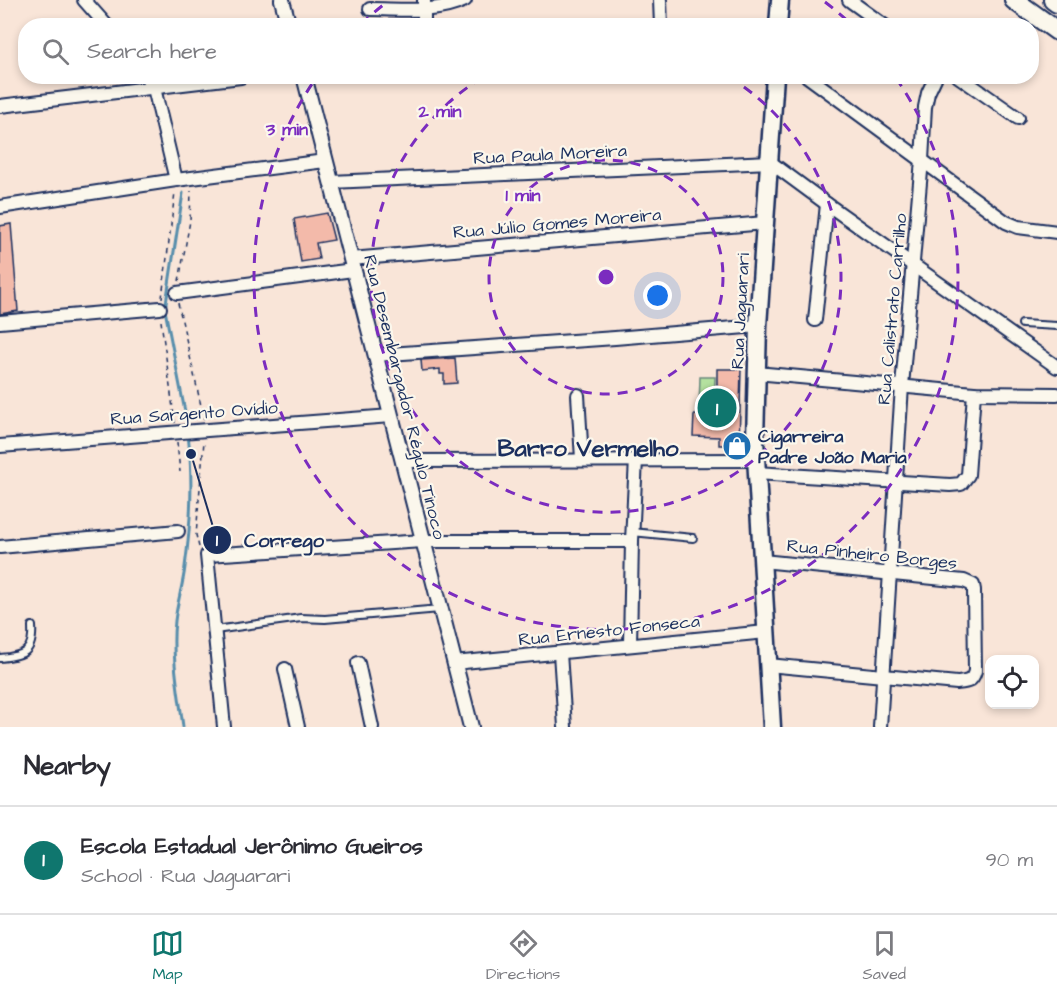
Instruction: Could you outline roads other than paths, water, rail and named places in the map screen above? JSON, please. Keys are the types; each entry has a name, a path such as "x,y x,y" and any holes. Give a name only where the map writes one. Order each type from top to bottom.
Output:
{"main road":[{"path":"779,18 780,0"},
{"path":"1014,0 1038,18"},
{"path":"1053,0 1057,3"},
{"path":"1039,19 1057,32"},
{"name":"Rua Jaguarari","path":"772,727 756,467 756,373 775,84"}],"street":[{"path":"84,0 99,18"},
{"path":"282,0 287,18"},
{"path":"370,9 424,5 448,7 465,0"},
{"path":"660,0 661,18"},
{"path":"849,0 874,18"},
{"path":"151,84 176,180"},
{"path":"0,106 186,84"},
{"name":"Rua Desembargador Régulo Tinoco","path":"306,84 471,727"},
{"path":"818,84 1006,222 1018,227 1057,232"},
{"name":"Rua Calistrato Carrilho","path":"880,727 902,386 925,107 932,84"},
{"path":"969,84 1018,118"},
{"path":"0,207 176,180 325,161"},
{"path":"771,162 826,204 1057,367"},
{"name":"Rua Paula Moreira","path":"331,182 771,162"},
{"path":"815,320 826,204"},
{"name":"Rua Júlio Gomes Moreira","path":"177,292 352,265 765,223"},
{"path":"0,322 160,308"},
{"path":"375,355 758,326"},
{"path":"756,373 974,393 1057,394"},
{"path":"402,461 636,459 756,467 897,482 961,484 968,475 974,393"},
{"path":"578,395 582,459"},
{"name":"Rua Sargento Ovídio","path":"0,446 391,416"},
{"path":"630,645 636,459"},
{"path":"0,547 178,531"},
{"path":"224,727 207,555 423,541 632,537"},
{"name":"Rua Pinheiro Borges","path":"762,561 964,581 973,585 975,671 970,681 957,683 883,675"},
{"name":"Rua Ernesto Fonseca","path":"454,663 766,632"},
{"path":"560,653 565,727"},
{"path":"358,663 372,727"},
{"path":"768,664 883,675"},
{"path":"285,669 298,727"}],"lane":[{"path":"1022,324 1057,326"},
{"path":"632,537 693,538"},
{"path":"215,630 301,618 325,619 440,609"},
{"path":"0,658 15,657 28,649 32,639 32,626"}],"waterway":[{"path":"183,193 165,310 188,427"},
{"path":"183,727 176,674 174,634 189,534 191,484 188,434"}],"place":[{"name":"Escola Estadual Jerônimo Gueiros","path":"717,408"},
{"name":"Cigarreira Padre João Maria","path":"737,446"},
{"name":"Corrego","path":"191,454"}],"district":[{"name":"Barro Vermelho","path":"588,448"}]}
